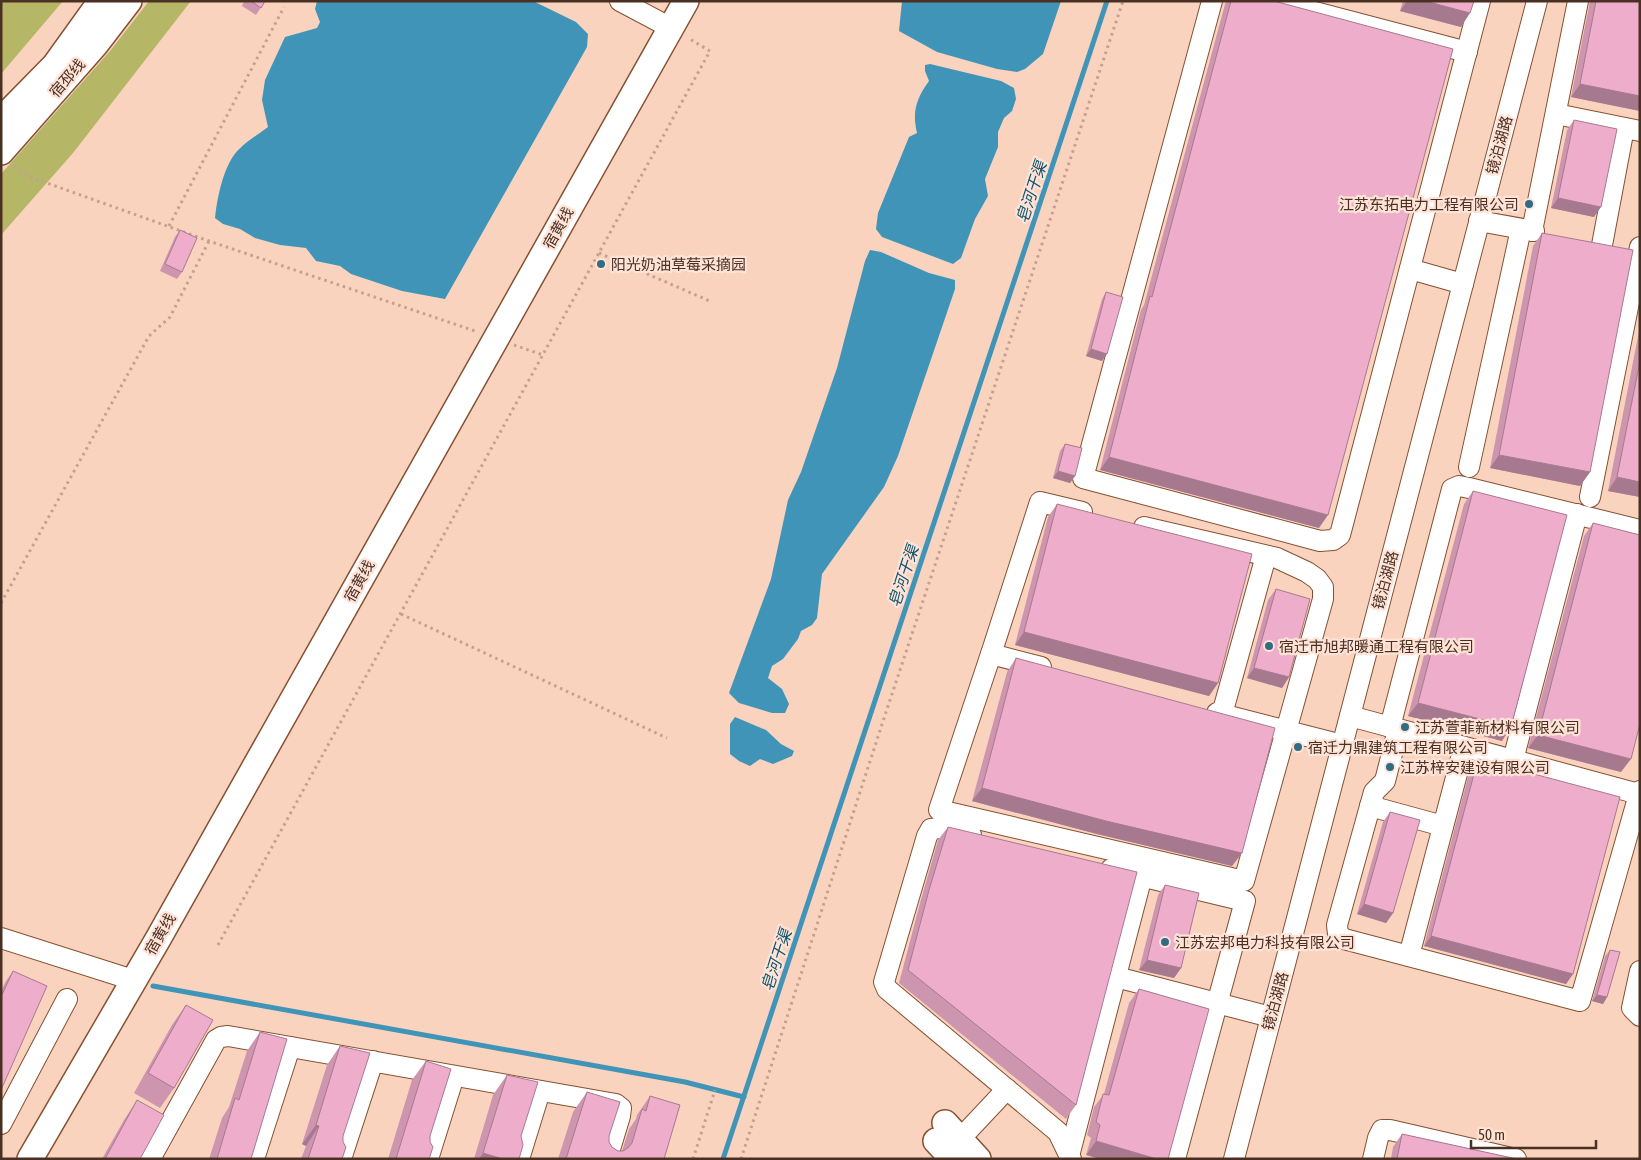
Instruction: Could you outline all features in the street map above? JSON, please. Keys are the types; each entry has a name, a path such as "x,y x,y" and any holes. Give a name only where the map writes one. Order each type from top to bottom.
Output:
{"main road":[{"name":"宿邳线","path":"1,120 55,65 101,1"},
{"name":"宿邳线","path":"5,159 129,1"},
{"name":"宿黄线","path":"30,1159 158,939 686,1"},
{"path":"948,1140 978,1159"}],"street":[{"path":"620,1 671,28"},
{"path":"1212,1 1083,478 1320,541 1333,540 1340,535 1480,1"},
{"path":"1273,1 1306,5 1467,52"},
{"name":"镜泊湖路","path":"1234,1159 1537,1"},
{"path":"1469,468 1534,232 1578,1"},
{"path":"1556,114 1632,129 1593,243 1639,250 1590,497"},
{"path":"1480,221 1534,232"},
{"path":"1410,269 1463,284"},
{"path":"1350,716 1394,728 1464,747 1513,760 1639,792 1580,1002 1344,939 1338,934 1337,925 1374,792 1385,781 1394,728 1452,490 1460,486 1640,530"},
{"path":"1096,515 1040,502 939,810 1244,881 1323,599 1323,587 1316,578 1307,572 1277,558 1125,522"},
{"path":"1513,760 1576,514"},
{"path":"1222,714 1266,556"},
{"path":"991,654 1058,671"},
{"path":"1203,709 1342,745"},
{"path":"1409,956 1464,747"},
{"path":"1370,806 1443,826"},
{"path":"1070,1158 1058,1132 887,989 884,982 927,836 932,829 940,828 1245,901 1175,1159"},
{"path":"1070,1158 1142,876"},
{"path":"1,938 133,980"},
{"path":"1640,971 1632,1008 1640,1016"},
{"path":"1116,977 1271,1017"},
{"path":"1,1124 67,999"},
{"path":"150,1159 216,1040 228,1036 616,1104 621,1108 620,1116 607,1159"},
{"path":"254,1159 290,1047"},
{"path":"341,1159 373,1061"},
{"path":"428,1159 454,1076"},
{"path":"948,1140 1006,1089"},
{"path":"519,1159 540,1091"},
{"path":"1373,1159 1382,1130 1390,1130 1516,1159"}],"path":[{"path":"741,1159 889,703 1123,1"},
{"path":"168,226 284,7"},
{"path":"218,945 710,51 671,28"},
{"path":"5,159 33,178 209,241 457,324 543,356"},
{"path":"1,603 148,336 170,316 209,241"},
{"path":"599,253 712,302"},
{"path":"401,614 667,738"},
{"path":"693,1159 715,1090"}],"shaded area":[{"path":"1,1 63,1 1,74"},
{"path":"149,1 191,1 73,153 1,235 1,174 110,51"}],"water":[{"path":"317,1 533,1 576,22 588,34 587,47 445,299 402,291 351,274 340,266 316,261 306,248 280,245 255,238 240,229 223,224 215,218 220,187 232,158 244,145 268,127 262,100 265,80 285,37 317,28 320,22 315,9"},
{"path":"902,1 1061,1 1043,54 1025,69 1017,72 997,69 937,52 899,31"},
{"path":"930,64 1001,81 1014,88 1016,99 1012,111 1004,118 998,132 998,147 985,179 988,196 975,219 961,258 953,264 882,237 876,229 878,213 909,137 917,133 916,106 929,81 925,65"},
{"path":"870,250 881,252 929,273 955,280 955,289 898,456 884,487 822,574 817,618 812,625 801,631 798,639 783,659 772,666 768,678 782,689 789,704 785,713 772,713 739,703 729,693 771,579 788,500 801,472 837,368 865,261"},
{"path":"735,717 766,730 781,744 794,751 792,756 773,764 760,759 750,766 739,761 730,754 730,724"}],"building":[{"path":"251,1 265,1 261,8"},
{"path":"1231,1 1274,1 1453,49 1328,515 1109,457 1150,296 1152,297"},
{"path":"1425,1 1474,1 1470,13"},
{"path":"1596,1 1640,1 1640,96 1580,84"},
{"path":"1574,120 1617,129 1601,207 1558,198"},
{"path":"180,230 197,238 182,272 165,264"},
{"path":"1542,233 1633,250 1590,472 1499,455"},
{"path":"1106,292 1123,297 1107,354 1091,349"},
{"path":"1640,361 1640,482 1617,477"},
{"path":"1065,444 1082,448 1075,476 1058,471"},
{"path":"1473,491 1567,515 1511,727 1418,703"},
{"path":"1057,504 1252,554 1218,683 1024,632"},
{"path":"1593,523 1640,535 1640,724 1631,759 1538,735"},
{"path":"1276,589 1310,599 1289,677 1254,668"},
{"path":"1016,658 1275,728 1242,853 1106,821 982,788"},
{"path":"1478,759 1620,797 1573,974 1431,936"},
{"path":"1390,812 1420,820 1393,913 1364,904"},
{"path":"948,827 1137,872 1076,1105 908,970"},
{"path":"1165,885 1199,893 1181,968 1147,960"},
{"path":"1610,950 1620,952 1607,997 1597,995"},
{"path":"13,971 47,986 1,1090 1,997"},
{"path":"1139,989 1209,1009 1168,1159 1157,1159 1096,1141 1100,1125 1096,1122 1103,1094 1109,1095"},
{"path":"186,1005 213,1020 174,1088 148,1073"},
{"path":"260,1032 287,1039 251,1159 217,1159 235,1098 239,1100"},
{"path":"340,1046 370,1053 343,1136 343,1142 346,1147 342,1159 308,1159 319,1126 316,1125"},
{"path":"426,1061 451,1069 430,1136 430,1142 433,1147 429,1159 396,1159"},
{"path":"507,1075 538,1082 521,1136 523,1145 519,1159 503,1159 483,1153"},
{"path":"587,1092 620,1102 609,1136 609,1142 612,1147 618,1151 623,1151 632,1143 642,1109 646,1111 650,1096 680,1105 664,1159 566,1159"},
{"path":"137,1100 164,1115 140,1159 105,1159"},
{"path":"1402,1134 1517,1159 1397,1159"}],"waterway":[{"name":"皂河干渠","path":"723,1159 1107,1"},
{"path":"153,986 685,1082 744,1097"}],"place":[{"name":"江苏东拓电力工程有限公司","path":"1529,204"},
{"name":"阳光奶油草莓采摘园","path":"601,264"},
{"name":"宿迁市旭邦暖通工程有限公司","path":"1269,646"},
{"name":"江苏萱菲新材料有限公司","path":"1405,727"},
{"name":"宿迁力鼎建筑工程有限公司","path":"1298,747"},
{"name":"江苏梓安建设有限公司","path":"1390,767"},
{"name":"江苏宏邦电力科技有限公司","path":"1165,942"}]}
